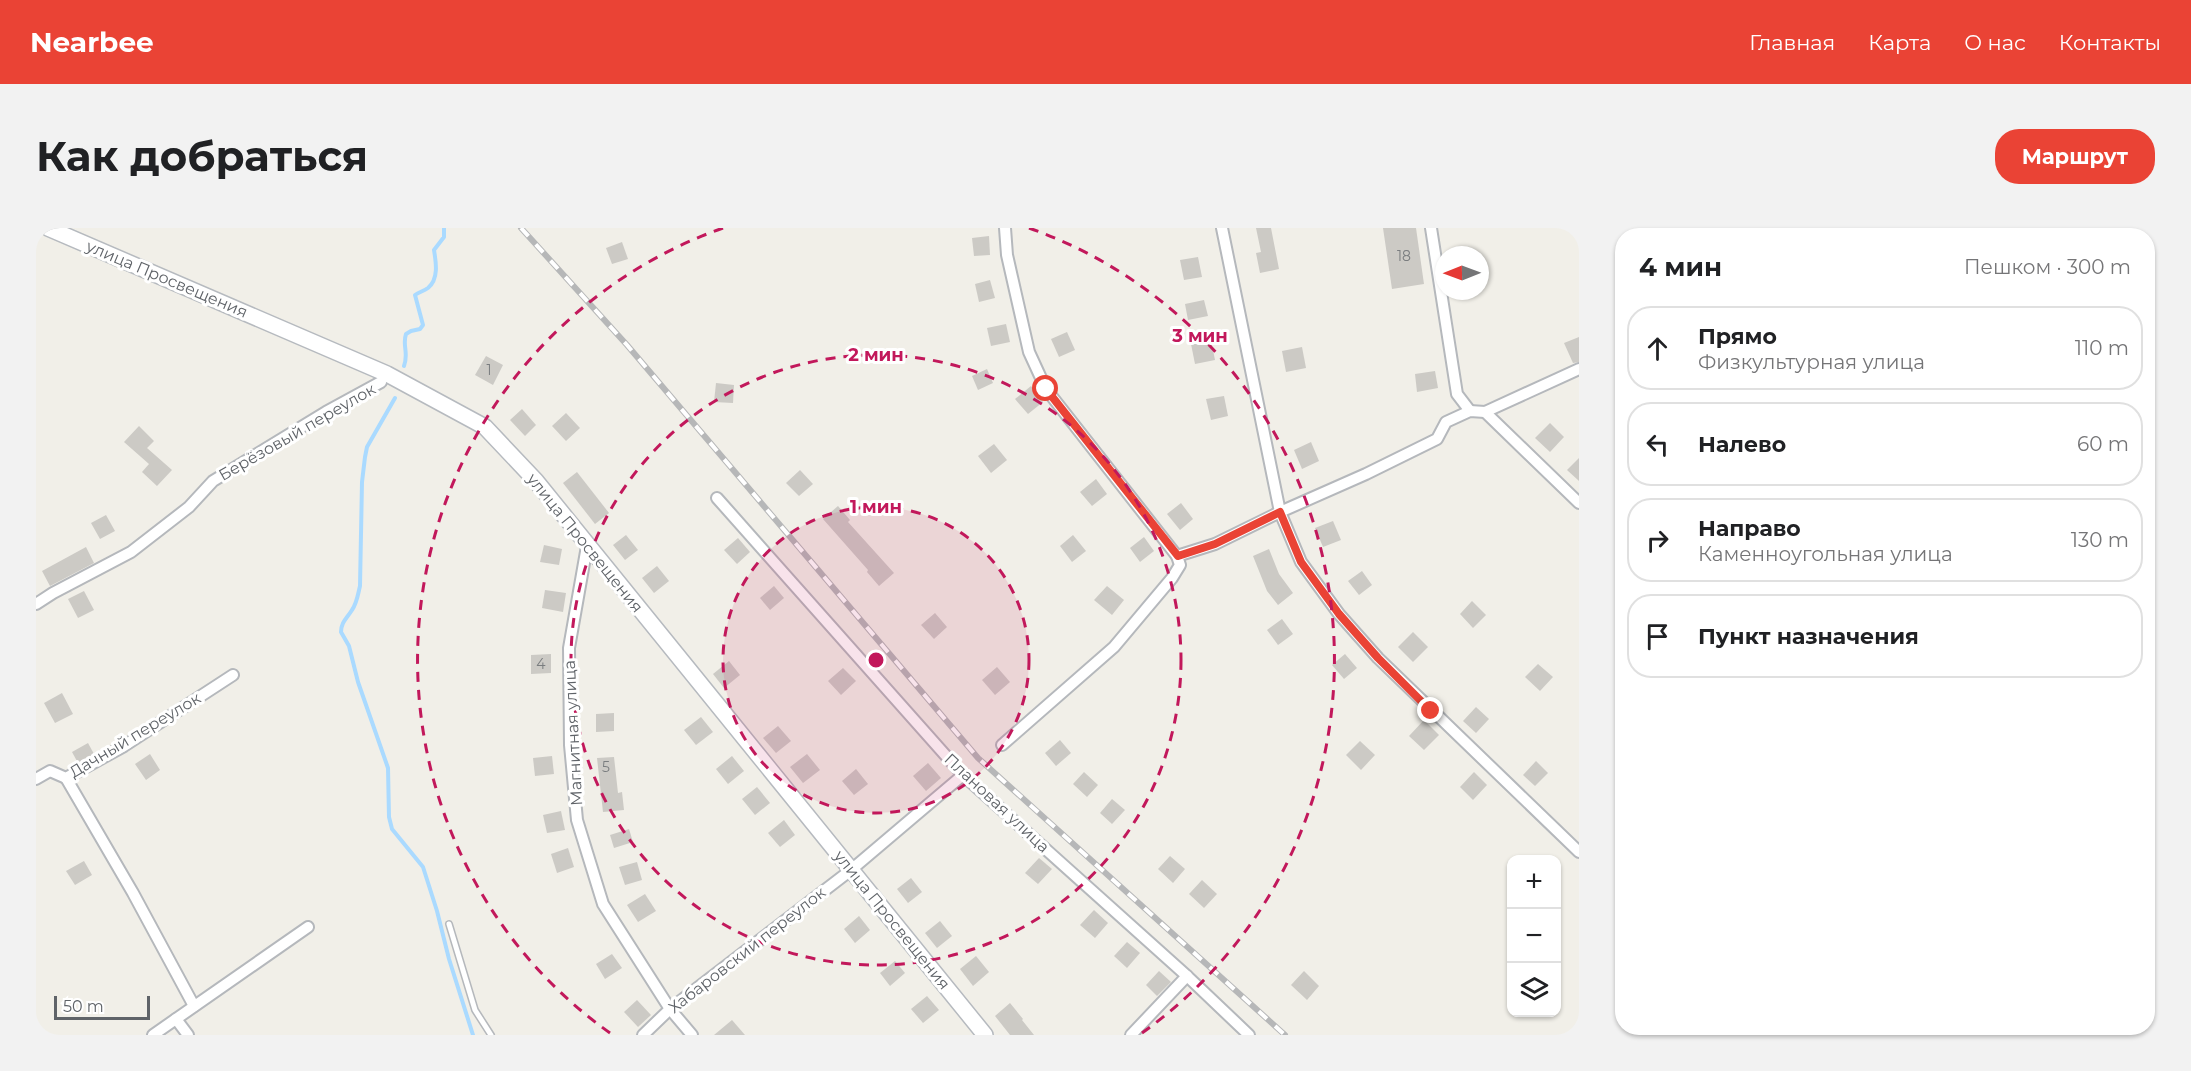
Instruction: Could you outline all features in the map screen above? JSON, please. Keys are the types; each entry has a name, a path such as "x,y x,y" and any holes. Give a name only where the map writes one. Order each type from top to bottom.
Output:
{"street":[{"name":"улица Просвещения","path":"48,228 387,374 485,427 536,481 985,1035"},
{"path":"1002,745 1114,647 1172,578 1179,565 1178,556 1046,389 1029,352 1007,255 1005,228"},
{"path":"1222,228 1280,512 1301,562 1346,622 1386,666 1579,852"},
{"path":"1431,228 1457,394 1470,411"},
{"path":"1178,556 1215,544 1437,440 1446,422 1470,411 1485,411 1579,369"},
{"name":"Берёзовый переулок","path":"36,604 53,592 131,552 189,507 213,481 326,412 381,382"},
{"path":"1485,411 1579,503"},
{"name":"Плановая улица","path":"717,498 963,775 1187,976 1249,1035"},
{"name":"Магнитная улица","path":"587,546 569,648 570,745 577,820 603,904 670,1009 692,1035"},
{"name":"Дачный переулок","path":"36,779 50,771 66,778 124,746 233,675"},
{"name":"Хабаровский переулок","path":"643,1035 670,1009 851,870 963,775"},
{"path":"66,778 194,1006"},
{"path":"153,1035 308,927"},
{"path":"1131,1035 1187,976"},
{"path":"176,1019 188,1035"}],"lane":[{"path":"449,924 476,1010 491,1035"}],"building":[{"path":"1256,228 1271,228 1279,269 1260,273 1256,253 1261,252"},
{"path":"1383,228 1416,228 1424,284 1392,289"},
{"path":"989,236 990,255 974,256 972,238"},
{"path":"622,242 628,259 612,264 606,248"},
{"path":"1198,257 1202,277 1184,280 1180,260"},
{"path":"990,280 995,298 979,302 975,284"},
{"path":"1204,300 1208,316 1188,320 1185,304"},
{"path":"1006,324 1010,342 991,346 987,328"},
{"path":"1067,332 1075,350 1059,357 1051,339"},
{"path":"1579,337 1579,362 1573,363 1564,343"},
{"path":"1211,340 1215,360 1195,364 1191,344"},
{"path":"1302,347 1306,368 1286,372 1282,351"},
{"path":"486,356 503,365 493,385 475,375"},
{"path":"987,369 993,383 978,390 972,376"},
{"path":"1435,371 1438,388 1417,392 1415,374"},
{"path":"716,383 734,385 733,403 714,402"},
{"path":"1031,386 1043,402 1028,414 1015,399"},
{"path":"1224,396 1228,416 1211,420 1206,399"},
{"path":"522,409 536,425 525,436 510,420"},
{"path":"566,413 580,428 566,441 552,426"},
{"path":"1550,423 1564,437 1550,452 1535,438"},
{"path":"139,426 154,441 147,448 172,470 157,486 142,472 149,464 124,442"},
{"path":"1311,442 1319,461 1302,469 1294,450"},
{"path":"994,444 1007,460 991,473 978,456"},
{"path":"1579,458 1579,481 1567,470"},
{"path":"800,470 813,484 799,496 786,483"},
{"path":"577,472 609,513 595,524 563,483"},
{"path":"1096,479 1107,494 1092,506 1080,492"},
{"path":"1181,503 1193,519 1180,530 1167,514"},
{"path":"838,506 850,520 848,522 894,573 879,586 867,572 868,570 823,519"},
{"path":"106,515 115,531 100,539 91,523"},
{"path":"1333,521 1341,540 1323,547 1315,528"},
{"path":"626,535 638,550 625,560 613,545"},
{"path":"1073,535 1086,551 1072,562 1060,546"},
{"path":"1144,537 1154,551 1140,562 1130,548"},
{"path":"738,538 750,552 737,564 724,550"},
{"path":"544,545 562,549 559,565 540,562"},
{"path":"86,547 94,563 50,586 42,571"},
{"path":"1269,549 1279,574 1293,593 1278,605 1267,591 1253,556"},
{"path":"657,566 669,581 654,593 642,578"},
{"path":"1362,571 1372,585 1359,595 1348,581"},
{"path":"774,586 784,598 770,610 760,598"},
{"path":"1107,586 1124,600 1112,615 1094,600"},
{"path":"545,590 566,593 563,612 542,608"},
{"path":"84,591 94,610 78,618 68,599"},
{"path":"1472,601 1486,615 1473,628 1460,614"},
{"path":"935,613 947,627 934,639 921,625"},
{"path":"1282,619 1293,634 1278,645 1267,630"},
{"path":"1413,632 1428,647 1413,662 1398,647"},
{"path":"551,654 551,673 531,674 531,655"},
{"path":"1345,654 1357,668 1344,679 1332,665"},
{"path":"729,661 740,675 724,688 713,674"},
{"path":"1538,664 1553,677 1540,691 1525,677"},
{"path":"997,667 1010,682 995,695 982,680"},
{"path":"843,668 856,681 841,695 828,681"},
{"path":"62,693 73,714 55,723 44,703"},
{"path":"1476,707 1489,719 1476,733 1463,721"},
{"path":"614,713 614,731 596,732 596,714"},
{"path":"701,717 713,732 696,745 684,730"},
{"path":"1424,720 1439,735 1424,750 1409,736"},
{"path":"778,726 791,741 776,753 763,738"},
{"path":"1060,740 1071,753 1056,766 1045,753"},
{"path":"1360,741 1375,755 1361,770 1346,755"},
{"path":"88,743 94,754 78,763 72,752"},
{"path":"150,754 160,770 146,780 135,764"},
{"path":"807,754 820,770 803,783 790,767"},
{"path":"552,756 554,774 535,776 533,758"},
{"path":"732,756 744,771 728,784 716,769"},
{"path":"614,757 618,793 622,792 624,810 603,812 597,758"},
{"path":"1536,761 1548,773 1535,786 1523,775"},
{"path":"928,763 941,778 926,791 913,776"},
{"path":"856,769 868,784 854,795 842,781"},
{"path":"1084,772 1098,785 1087,797 1073,784"},
{"path":"1474,772 1487,785 1473,800 1460,787"},
{"path":"757,787 770,803 755,815 742,799"},
{"path":"1112,799 1125,810 1112,824 1100,813"},
{"path":"561,811 565,830 547,833 543,815"},
{"path":"784,820 795,835 780,847 768,833"},
{"path":"629,829 633,842 614,848 610,835"},
{"path":"568,848 574,867 557,873 551,854"},
{"path":"1170,856 1185,869 1173,883 1158,869"},
{"path":"1039,858 1052,869 1038,884 1025,873"},
{"path":"84,861 92,875 75,885 66,871"},
{"path":"637,862 642,880 625,885 619,867"},
{"path":"911,878 922,892 908,903 897,889"},
{"path":"1202,880 1217,894 1204,908 1189,894"},
{"path":"645,894 656,911 638,922 627,905"},
{"path":"1094,910 1108,923 1095,938 1080,925"},
{"path":"859,916 870,930 855,943 844,929"},
{"path":"940,921 952,936 937,948 925,933"},
{"path":"1127,942 1140,953 1127,968 1114,956"},
{"path":"612,954 622,968 605,979 596,964"},
{"path":"976,956 989,972 973,986 960,969"},
{"path":"895,961 905,973 890,986 880,973"},
{"path":"1159,971 1171,982 1157,996 1146,985"},
{"path":"1304,971 1319,986 1307,1000 1291,985"},
{"path":"927,996 939,1010 923,1023 911,1009"},
{"path":"637,1000 651,1015 638,1027 624,1012"},
{"path":"1010,1003 1034,1035 1010,1035 995,1016"},
{"path":"732,1020 745,1035 714,1035"}],"waterway":[{"path":"404,366 406,334 420,329 423,325 415,295 428,288 434,280 436,270 434,250 444,237 444,228"},
{"path":"395,398 367,447 362,482 360,586 355,604 343,623 341,632 349,646 358,682 388,768 389,817 392,829 423,867 473,1035"}],"railway":[{"path":"521,228 627,345 978,758 1285,1035"}],"route":[{"path":"1046,389 1178,556 1215,544 1280,512 1301,562 1339,614 1378,658 1431,711"}]}
